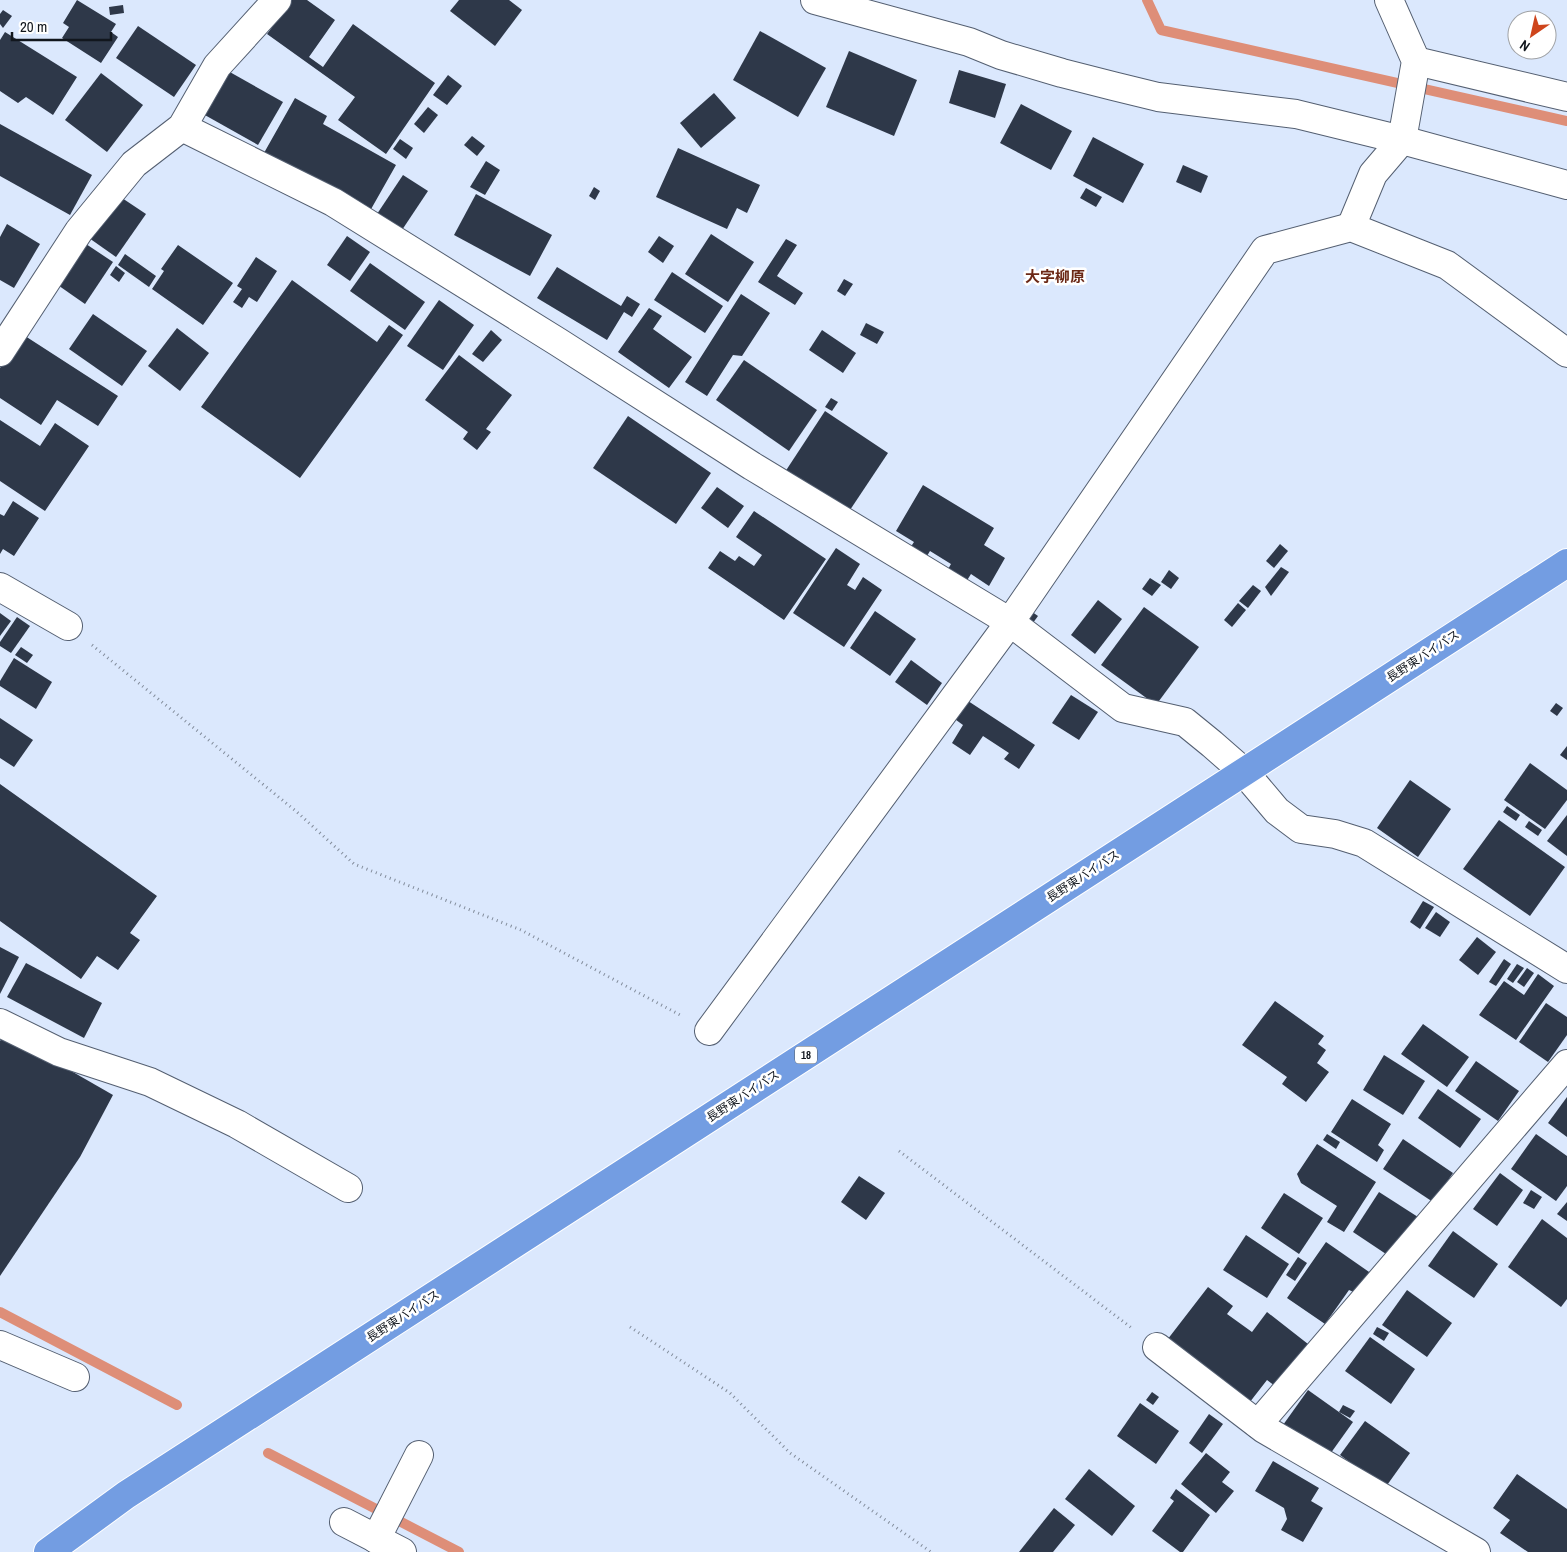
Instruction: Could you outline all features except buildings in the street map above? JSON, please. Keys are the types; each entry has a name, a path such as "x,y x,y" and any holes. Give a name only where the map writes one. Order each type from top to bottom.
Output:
{"highway":[{"name":"長野東バイパス","path":"48,1552 126,1495 1567,563"}],"street":[{"path":"0,352 79,231 134,164 182,127 217,66 277,0"},
{"path":"815,0 969,42 1001,55 1062,73 1158,97 1404,128 1567,185"},
{"path":"1352,227 1373,174 1404,128 1416,61 1389,0"},
{"path":"1416,61 1567,97"},
{"path":"182,127 333,202 752,466 1010,622 1122,708 1185,722 1244,772 1277,811 1301,829 1335,834 1364,843 1567,969"},
{"path":"709,1031 1010,622 1265,250 1352,227 1446,265 1567,353"},
{"path":"0,588 68,626"},
{"path":"0,1023 60,1052 150,1082 237,1124 348,1188"},
{"path":"1258,1424 1567,1064"},
{"path":"0,1346 75,1377"},
{"path":"1157,1347 1258,1424 1476,1552"},
{"path":"376,1539 419,1456"},
{"path":"344,1522 402,1552"}],"path":[{"path":"68,626 297,812 354,864 521,930 709,1031"},
{"path":"899,1151 1157,1347"},
{"path":"630,1327 730,1393 790,1453 931,1552"}],"waterway":[{"path":"1147,0 1161,30 1567,121"},
{"path":"0,1312 177,1405"},
{"path":"268,1453 459,1552"}],"district":[{"name":"大字柳原","path":"1055,276"}]}
